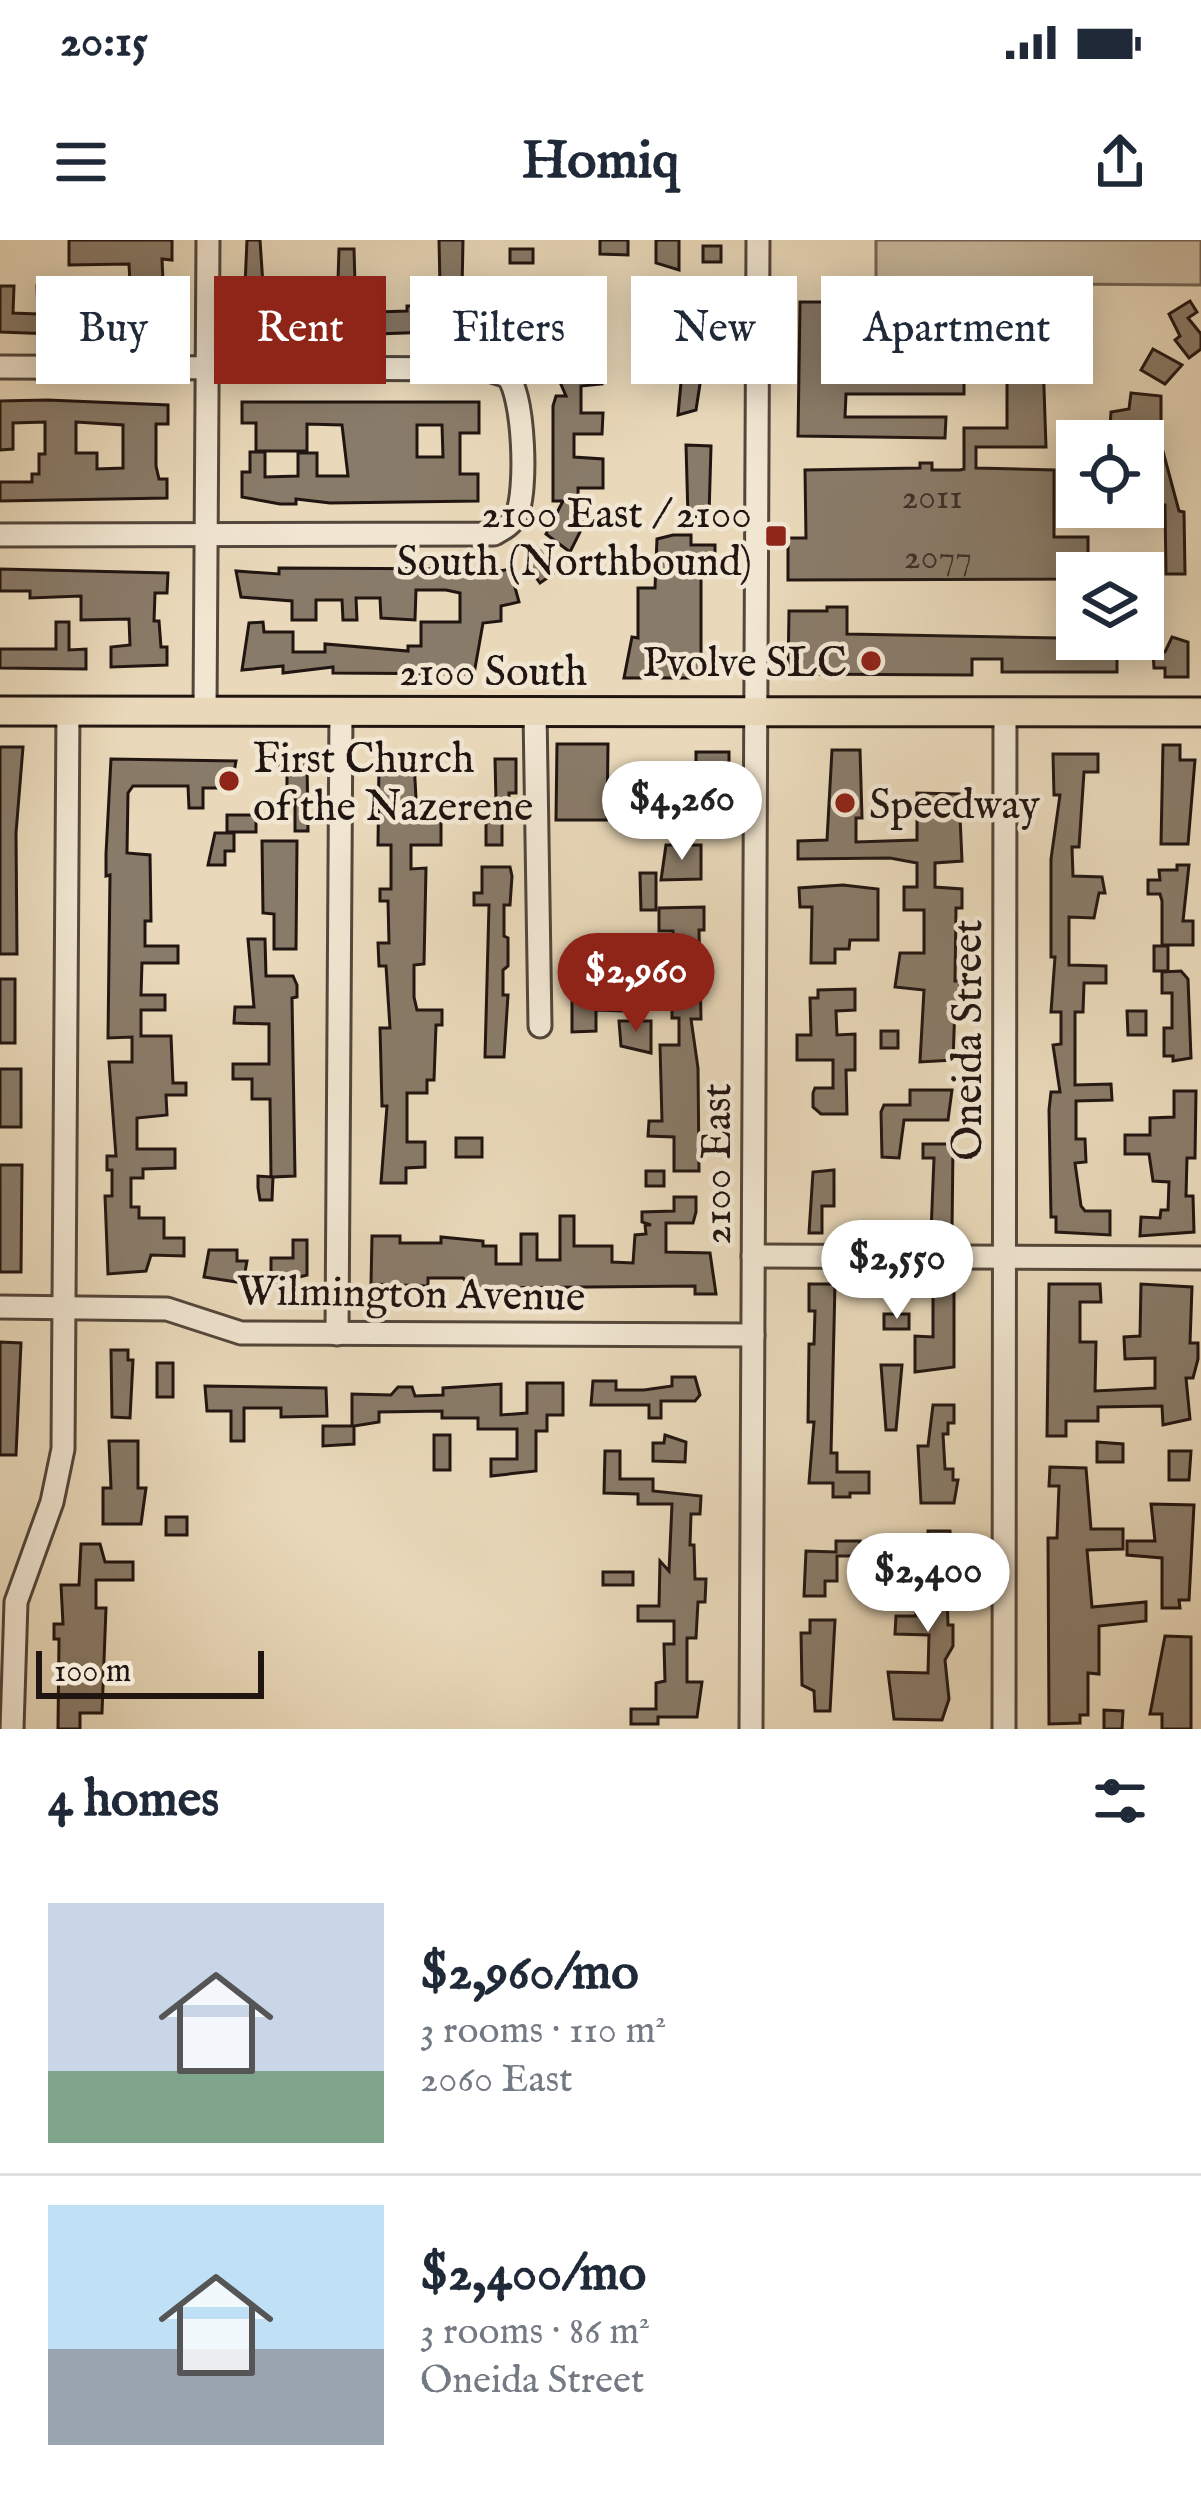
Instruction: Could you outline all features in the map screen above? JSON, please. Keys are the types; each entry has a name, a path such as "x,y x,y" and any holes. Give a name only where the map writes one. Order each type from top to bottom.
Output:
{"main road":[{"name":"2100 South","path":"0,710 1201,712"}],"street":[{"path":"205,711 208,240"},
{"name":"2100 East","path":"751,1729 758,240"},
{"path":"0,367 486,369 507,376 520,398 520,502 508,526 480,536 0,535"},
{"path":"11,1729 16,1603 52,1502 63,1449 68,711"},
{"name":"Oneida Street","path":"1004,1729 1005,711"},
{"path":"337,1334 340,712"},
{"path":"535,712 540,1026"},
{"path":"753,1256 1201,1258"},
{"name":"Wilmington Avenue","path":"0,1307 159,1308 232,1332 753,1335"}],"shaded area":[{"path":"876,240 1201,240 1201,285 1093,284 1093,276 876,276"}],"building":[{"path":"69,240 172,240 172,260 162,259 163,276 130,276 129,264 69,265"},
{"path":"247,240 260,240 262,276 245,276"},
{"path":"439,240 463,240 462,276 440,276"},
{"path":"600,240 628,240 628,255 600,254"},
{"path":"656,240 679,240 679,270 656,263"},
{"path":"703,246 721,246 721,262 703,262"},
{"path":"339,249 354,249 355,276 338,276"},
{"path":"510,249 533,249 533,263 510,263"},
{"path":"0,286 14,286 13,313 36,314 36,333 0,332"},
{"path":"1190,301 1197,312 1188,318 1201,334 1201,349 1189,358 1175,340 1180,336 1169,314"},
{"path":"800,302 821,302 821,384 964,384 964,394 846,394 845,417 946,417 945,438 798,436"},
{"path":"410,306 410,333 386,334 386,312 407,311"},
{"path":"1153,349 1182,365 1165,384 1141,370"},
{"path":"561,384 602,384 581,386 581,413 603,413 602,434 574,434 574,457 603,459 603,488 578,488 579,522 585,522 570,552 546,534 563,501 553,501 553,406 556,396 566,396"},
{"path":"681,384 700,384 696,410 678,415"},
{"path":"1007,384 1044,384 1046,447 976,447 976,468 1054,470 1054,537 1088,537 1088,552 1056,552 1056,579 788,580 788,538 806,538 805,470 920,468 920,463 932,463 932,470 960,470 964,469 964,428 1007,428"},
{"path":"1131,393 1161,396 1161,420 1110,420 1111,412 1129,409"},
{"path":"0,401 168,405 168,424 156,424 156,466 159,479 167,479 167,498 0,501 0,482 32,482 32,474 39,474 39,454 45,454 45,422 13,423 13,449 0,450","holes":["76,422 123,425 123,468 97,469 97,453 76,453"]},
{"path":"242,402 479,402 479,433 460,433 460,474 478,474 478,501 330,503 296,499 296,504 280,504 242,497 242,472 250,472 250,452 265,452 265,477 298,476 298,453 317,453 317,476 348,476 342,425 307,424 307,451 256,451 256,423 242,423","holes":["417,425 442,425 443,457 417,457"]},
{"path":"686,445 711,446 709,516 688,517"},
{"path":"1164,455 1179,511 1184,512 1185,574 1166,574"},
{"path":"691,535 691,545 715,545 715,566 701,566 701,678 624,678 632,637 638,638 638,588 655,588 657,539"},
{"path":"540,551 556,572 540,583 525,562"},
{"path":"279,568 474,569 474,576 510,569 519,602 501,606 501,621 483,623 474,674 333,673 333,667 283,673 283,666 242,670 249,623 263,622 264,632 293,632 293,652 325,652 325,644 408,651 408,646 421,646 421,622 460,622 460,593 446,590 416,590 415,620 381,618 380,598 356,598 357,620 343,620 342,600 316,600 316,620 292,620 292,601 241,597 236,571 279,574"},
{"path":"0,569 168,573 167,593 155,593 154,621 159,621 161,647 167,647 167,665 111,667 111,647 130,645 129,619 81,620 81,596 30,598 30,591 0,591"},
{"path":"827,607 847,607 847,634 1056,638 1056,660 1117,660 1117,672 1002,672 1002,659 972,659 972,675 788,674 789,611 827,611"},
{"path":"56,622 69,622 69,650 86,649 86,669 0,668 0,649 56,649"},
{"path":"1172,637 1188,642 1188,677 1165,677 1165,668 1154,668 1154,660 1164,660"},
{"path":"557,744 608,744 607,820 556,820"},
{"path":"1163,745 1180,745 1180,760 1195,760 1188,844 1161,844"},
{"path":"0,747 23,747 16,833 17,954 0,954"},
{"path":"832,750 860,750 862,818 856,818 856,842 917,840 917,793 959,794 962,861 935,863 935,887 962,889 962,908 956,908 955,981 960,981 960,1006 955,1006 953,1060 920,1062 924,990 895,987 900,953 924,953 924,910 904,910 904,887 917,887 917,863 890,858 798,859 798,841 827,840"},
{"path":"696,752 729,752 729,802 696,801"},
{"path":"1053,754 1098,754 1098,772 1084,772 1079,847 1072,847 1073,876 1102,877 1105,893 1099,893 1094,918 1069,917 1069,965 1106,966 1106,983 1084,983 1083,1012 1075,1012 1075,1085 1111,1084 1112,1100 1076,1101 1076,1139 1085,1139 1086,1162 1075,1163 1081,1206 1085,1211 1110,1211 1110,1235 1056,1232 1056,1217 1051,1217 1049,1110 1051,1092 1060,1092 1053,1045 1061,1044 1061,1012 1051,1012 1055,957 1051,957 1051,859 1060,795 1054,795"},
{"path":"111,759 236,761 231,788 203,788 203,808 189,808 188,786 133,786 128,793 127,853 150,855 151,921 145,921 145,946 178,946 178,963 142,963 141,995 165,995 165,1010 141,1010 141,1036 171,1036 173,1083 186,1083 186,1095 166,1095 167,1115 137,1118 137,1149 175,1149 175,1168 143,1169 143,1178 131,1178 131,1207 139,1207 139,1218 164,1218 164,1238 184,1238 184,1256 151,1255 146,1271 108,1274 105,1196 112,1196 112,1170 107,1170 107,1156 116,1156 109,1062 132,1062 132,1037 108,1038 110,875 106,876 106,854"},
{"path":"495,759 516,759 516,793 509,793 509,801 496,801"},
{"path":"307,761 308,831 295,831 295,795 287,795 287,773 280,774 280,762"},
{"path":"379,762 414,762 417,816 441,816 441,845 411,845 411,869 426,868 424,964 414,965 414,997 417,1010 442,1010 442,1025 436,1025 434,1080 427,1080 427,1093 407,1093 407,1142 425,1142 425,1167 406,1168 406,1183 381,1183 387,1106 382,1106 380,1028 390,1028 386,966 379,966 378,943 389,943 388,901 380,901 380,889 391,889 391,845 378,845"},
{"path":"486,810 502,810 502,845 486,845"},
{"path":"227,815 256,815 256,832 227,832"},
{"path":"215,833 234,833 234,851 225,851 225,865 208,865"},
{"path":"262,841 297,841 296,949 274,949 274,914 263,913"},
{"path":"666,845 701,845 701,879 661,880"},
{"path":"1177,865 1189,865 1183,921 1193,921 1193,945 1162,945 1162,901 1160,894 1148,894 1148,880 1160,880 1159,870 1177,870"},
{"path":"482,867 510,867 512,876 510,905 504,905 508,966 503,970 503,995 508,995 504,1057 485,1057 489,905 474,905 474,893 482,893"},
{"path":"640,873 656,873 656,910 641,910"},
{"path":"799,888 878,889 878,940 850,940 849,949 835,949 835,963 811,963 812,907 800,907"},
{"path":"704,907 704,930 699,930 701,1019 691,1019 698,1068 699,1171 674,1171 674,1137 648,1136 649,1121 662,1121 660,1045 679,1045 679,1018 672,1018 672,1006 679,1006 673,931 659,931 659,908"},
{"path":"248,939 265,939 266,976 293,976 297,985 297,997 292,998 295,1176 273,1177 272,1200 260,1200 258,1188 258,1176 271,1177 270,1099 252,1099 252,1079 233,1079 233,1064 269,1064 269,1024 234,1023 235,1007 254,1007"},
{"path":"608,946 608,987 623,987 622,1011 596,1010 596,1031 572,1032 572,998 583,997 583,972 570,972 570,949"},
{"path":"1154,946 1168,946 1168,971 1154,971"},
{"path":"1181,971 1188,979 1191,1058 1173,1061 1173,1056 1164,1056 1164,1028 1172,1028 1172,993 1162,993 1162,972"},
{"path":"0,979 15,979 15,1043 0,1043"},
{"path":"855,989 855,1010 836,1011 837,1035 855,1034 855,1070 846,1070 847,1114 821,1114 813,1107 813,1093 815,1088 833,1088 833,1060 797,1060 797,1035 811,1035 810,998 818,998 818,990"},
{"path":"1127,1011 1146,1011 1146,1035 1128,1035"},
{"path":"619,1021 651,1021 651,1053 621,1046"},
{"path":"881,1031 898,1031 898,1048 881,1048"},
{"path":"0,1069 21,1069 21,1127 0,1127"},
{"path":"910,1090 952,1090 948,1120 904,1120 899,1158 882,1157 881,1112 884,1105 910,1105"},
{"path":"1174,1091 1196,1091 1195,1158 1187,1158 1186,1196 1193,1196 1194,1232 1140,1236 1141,1217 1160,1218 1161,1210 1168,1210 1169,1182 1153,1181 1149,1154 1125,1154 1125,1135 1150,1135 1150,1118 1174,1117"},
{"path":"456,1138 482,1138 482,1157 456,1157"},
{"path":"923,1144 953,1144 952,1233 931,1233 934,1158 923,1158"},
{"path":"0,1165 22,1165 21,1272 0,1272"},
{"path":"834,1170 834,1206 822,1206 822,1233 809,1233 813,1172"},
{"path":"646,1171 664,1171 664,1186 646,1186"},
{"path":"674,1197 696,1197 696,1212 693,1223 666,1223 666,1252 710,1253 716,1294 695,1294 695,1286 472,1288 463,1278 428,1278 428,1286 371,1284 372,1236 400,1236 400,1243 441,1243 441,1237 483,1241 483,1246 496,1246 496,1264 521,1264 521,1234 537,1234 537,1260 560,1260 560,1216 574,1216 574,1246 612,1246 612,1262 633,1263 635,1235 646,1234 645,1225 651,1225 642,1222 642,1212 674,1211"},
{"path":"293,1240 307,1240 307,1275 271,1284 271,1258 293,1258"},
{"path":"209,1250 237,1250 237,1261 247,1261 243,1283 204,1277"},
{"path":"933,1281 954,1281 954,1367 915,1372 915,1336 933,1337"},
{"path":"809,1284 835,1284 831,1453 837,1453 837,1472 869,1472 869,1493 833,1497 833,1483 809,1483 814,1422 808,1422 809,1344 814,1344 815,1311 809,1311"},
{"path":"1049,1284 1100,1284 1101,1302 1080,1302 1080,1342 1096,1342 1095,1391 1155,1388 1155,1358 1125,1359 1124,1337 1140,1336 1141,1284 1192,1287 1190,1343 1198,1343 1198,1359 1193,1378 1186,1378 1190,1419 1163,1425 1162,1406 1098,1407 1098,1421 1066,1421 1066,1436 1047,1436"},
{"path":"884,1314 909,1314 909,1329 884,1329"},
{"path":"0,1342 21,1343 16,1455 0,1455"},
{"path":"111,1350 128,1350 128,1360 133,1360 130,1418 112,1417"},
{"path":"157,1363 173,1363 173,1397 157,1397"},
{"path":"881,1365 902,1365 896,1430 886,1430"},
{"path":"672,1377 695,1377 700,1395 695,1401 661,1401 661,1418 649,1418 649,1405 591,1405 593,1381 616,1381 616,1390 644,1390 672,1386"},
{"path":"527,1383 563,1383 563,1415 547,1415 547,1431 536,1431 536,1471 491,1476 491,1459 517,1459 517,1429 478,1429 478,1418 442,1418 442,1411 379,1412 379,1422 354,1426 354,1444 323,1446 323,1426 352,1426 352,1394 391,1395 398,1387 412,1387 415,1396 443,1395 443,1388 501,1384 501,1415 527,1413"},
{"path":"205,1386 326,1388 327,1416 281,1417 281,1408 244,1408 244,1441 231,1441 231,1411 207,1411"},
{"path":"933,1405 954,1405 954,1423 948,1423 948,1434 943,1434 945,1469 953,1469 953,1480 958,1480 954,1503 921,1503 918,1446 928,1446"},
{"path":"434,1435 450,1435 450,1470 434,1470"},
{"path":"665,1435 686,1442 685,1462 653,1461 653,1443 664,1443"},
{"path":"109,1441 138,1441 138,1488 146,1488 141,1524 103,1524 103,1488 111,1488"},
{"path":"1097,1442 1123,1444 1123,1462 1097,1462"},
{"path":"605,1451 620,1451 620,1479 653,1479 653,1491 701,1496 700,1514 691,1514 690,1545 694,1545 695,1579 706,1579 705,1602 698,1602 696,1638 687,1638 687,1682 702,1682 697,1717 658,1717 658,1724 631,1724 631,1709 656,1709 656,1683 665,1681 664,1644 674,1644 674,1621 638,1621 638,1606 659,1606 660,1561 669,1571 672,1504 638,1504 638,1494 604,1493"},
{"path":"1169,1451 1191,1451 1189,1480 1169,1480"},
{"path":"1050,1467 1086,1468 1091,1529 1123,1529 1123,1549 1087,1550 1092,1607 1146,1602 1146,1621 1099,1626 1099,1674 1088,1673 1088,1715 1080,1715 1080,1723 1049,1724 1048,1538 1057,1538 1059,1486 1049,1486"},
{"path":"1151,1504 1194,1505 1189,1600 1179,1600 1180,1608 1162,1608 1162,1558 1127,1555 1127,1541 1155,1541"},
{"path":"166,1517 187,1517 187,1535 166,1535"},
{"path":"928,1531 950,1531 954,1597 947,1597 948,1625 953,1625 953,1646 945,1660 949,1699 942,1720 894,1719 888,1672 928,1673 929,1635 895,1634 896,1616 916,1616 915,1554 928,1554"},
{"path":"836,1541 860,1541 859,1556 837,1556 837,1581 825,1581 825,1596 804,1596 806,1551 836,1552"},
{"path":"81,1544 100,1544 105,1562 133,1562 133,1580 96,1580 96,1608 106,1608 102,1713 80,1713 80,1729 58,1729 59,1639 54,1639 54,1624 63,1624 61,1585 79,1585"},
{"path":"603,1572 633,1572 633,1585 603,1585"},
{"path":"810,1620 835,1620 830,1711 815,1711 814,1691 802,1685 801,1633 810,1633"},
{"path":"1165,1636 1191,1637 1191,1729 1162,1729 1162,1714 1150,1714"},
{"path":"1104,1710 1123,1711 1122,1729 1104,1729"}],"place":[{"name":"2100 East / 2100 South (Northbound)","path":"776,536"},
{"name":"Pvolve SLC","path":"871,661"},
{"name":"First Church of the Nazerene","path":"229,781"},
{"name":"Speedway","path":"845,803"}]}
